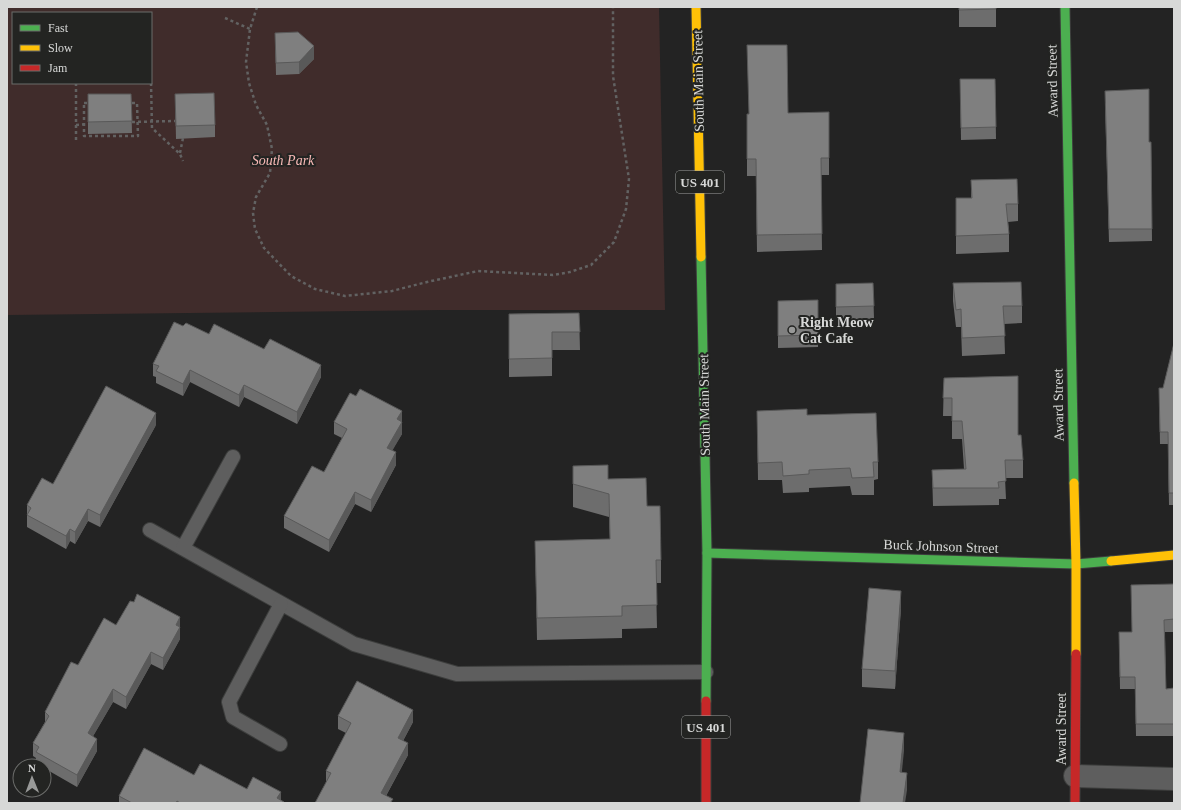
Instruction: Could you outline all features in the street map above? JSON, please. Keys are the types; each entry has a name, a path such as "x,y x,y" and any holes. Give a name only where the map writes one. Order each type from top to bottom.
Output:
{"main road":[{"name":"South Main Street","path":"696,7 707,553 706,803"},
{"name":"Award Street","path":"1064,7 1076,564 1075,803"},
{"name":"Buck Johnson Street","path":"707,553 1076,564 1174,555"}],"street":[{"path":"1075,776 1174,779"}],"lane":[{"path":"183,548 233,457"},
{"path":"150,530 354,644 457,674 706,672"},
{"path":"280,744 233,717 230,702 281,604"}],"path":[{"path":"258,7 250,29 246,62 249,83 256,105 267,125 272,149 270,173 256,196 253,213 255,229 264,248 291,276 315,289 345,296 392,291 478,271 553,274 570,272 591,265 614,242 626,209 629,179 613,76 613,7"},
{"path":"225,18 250,29"},
{"path":"76,84 76,140"},
{"path":"151,84 152,128 180,154 183,161"},
{"path":"84,103 137,103 138,136 84,136 84,124 84,103"},
{"path":"132,122 175,121"},
{"path":"76,124 88,124"},
{"path":"180,154 183,138"}],"green space":[{"name":"South Park","path":"7,7 659,7 665,310 441,310 7,315"}],"building":[{"path":"959,7 996,7 996,9 959,10"},
{"path":"298,32 314,46 299,62 276,63 275,33"},
{"path":"747,45 787,45 788,113 829,112 829,158 821,158 822,234 757,235 756,159 747,159 747,114 749,114"},
{"path":"960,79 995,79 996,127 961,128"},
{"path":"1149,89 1152,229 1109,229 1105,91"},
{"path":"214,93 215,125 176,126 175,94"},
{"path":"88,94 131,94 132,121 88,122"},
{"path":"1017,179 1018,204 1006,204 1009,234 956,236 956,198 972,198 971,180"},
{"path":"1021,282 1022,306 1003,306 1005,336 962,338 961,309 956,310 953,283"},
{"path":"873,283 874,306 836,307 836,284"},
{"path":"818,300 818,335 778,336 778,301"},
{"path":"579,313 580,332 552,332 552,358 509,359 509,314"},
{"path":"174,322 183,326 186,323 209,334 214,324 264,349 270,339 321,365 297,412 244,385 239,395 190,370 183,384 156,371 159,366 153,364"},
{"path":"1174,343 1174,493 1169,493 1168,432 1160,432 1159,388 1163,388"},
{"path":"1018,376 1018,435 1021,435 1023,460 1005,460 1006,481 998,482 999,488 933,488 932,470 966,469 962,421 952,421 952,398 943,398 944,378"},
{"path":"106,386 156,413 100,515 88,509 75,532 70,529 66,536 27,515 31,508 27,505 42,478 53,484"},
{"path":"360,389 402,411 397,419 402,422 387,448 396,452 371,500 355,492 329,540 284,516 312,466 324,472 347,429 334,422 350,393 356,396"},
{"path":"807,409 807,415 876,413 878,462 873,462 874,477 852,478 850,468 809,470 809,474 783,476 782,462 758,463 757,411"},
{"path":"608,465 608,479 646,478 647,506 660,506 661,560 656,560 657,605 622,606 622,616 537,618 535,541 610,539 609,494 573,484 573,466"},
{"path":"1174,584 1174,619 1164,620 1166,689 1174,688 1174,724 1136,724 1135,677 1120,677 1119,632 1132,632 1131,585"},
{"path":"869,588 901,591 895,671 862,669"},
{"path":"137,594 180,617 176,625 180,627 163,658 151,652 126,697 113,689 88,733 97,739 77,775 52,761 52,758 47,758 36,752 39,747 33,743 49,716 45,712 71,662 78,665 104,618 116,625 130,601 134,602"},
{"path":"357,681 413,710 398,738 408,743 381,793 393,799 390,803 315,803 331,773 326,771 351,723 338,716"},
{"path":"868,729 904,733 900,772 907,773 903,803 860,803"},
{"path":"144,748 194,775 200,764 247,789 253,777 281,792 277,798 284,803 180,803 177,801 176,803 132,803 119,796"}],"traffic: fast":[{"path":"1065,7 1074,483"},
{"path":"701,257 707,553 706,701"},
{"path":"707,553 1076,564 1111,561"}],"traffic: slow":[{"path":"696,7 701,257"},
{"path":"1074,483 1076,654"},
{"path":"1111,561 1174,555"}],"traffic: jam":[{"path":"1075,803 1076,654"},
{"path":"706,701 706,803"}],"place":[{"name":"Right Meow Cat Cafe","path":"792,330"}]}
